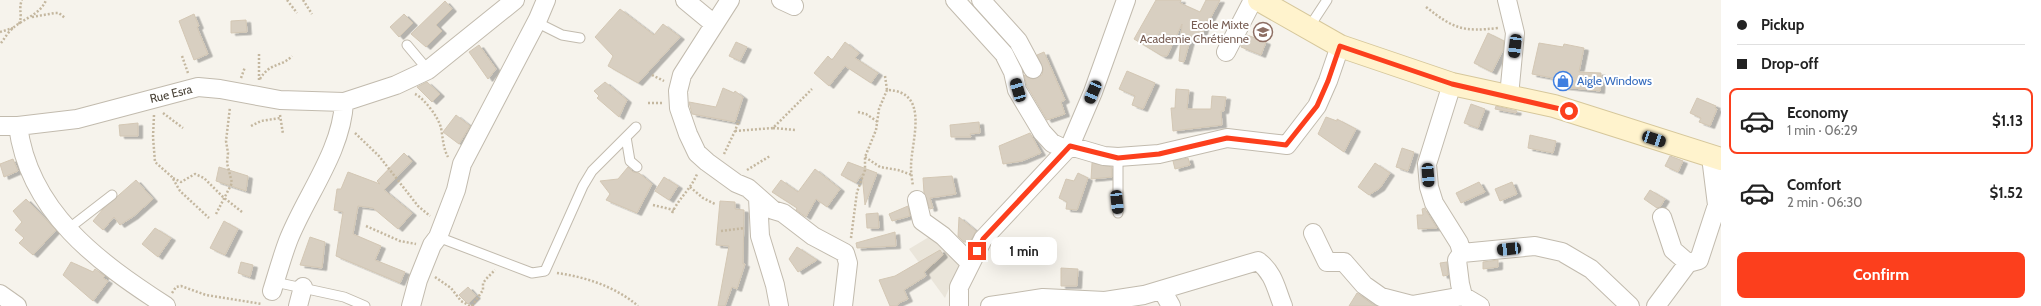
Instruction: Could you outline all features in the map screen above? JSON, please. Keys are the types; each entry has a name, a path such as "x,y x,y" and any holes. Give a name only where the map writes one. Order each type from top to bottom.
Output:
{"street":[{"name":"Rue Esra","path":"9,126 77,119 154,103 198,87 232,91 254,87 280,100 344,102 396,85 428,70 515,0"},
{"path":"411,306 418,280 438,237 462,164 546,0"},
{"path":"685,0 714,24"},
{"path":"730,0 682,75 678,92 679,108 697,153 724,174 748,188 773,210 783,213 812,236 845,253 848,263 843,306"},
{"path":"955,0 1004,54 1018,90 1042,132 1052,143 1068,148 1118,158 1159,154 1227,138 1286,145 1317,106 1328,81 1340,46"},
{"path":"981,0 1018,41 1033,69"},
{"path":"959,306 959,287 983,239 1068,148 1093,92 1126,0"},
{"path":"1226,52 1253,0"},
{"path":"1258,0 1340,46 1452,84 1554,106 1716,158 1717,205 1700,260 1688,263 1656,306"},
{"path":"1507,0 1515,33 1509,96"},
{"path":"1452,84 1427,164 1429,187 1434,203 1459,243 1462,253"},
{"path":"274,287 288,240 315,189 343,121 344,102"},
{"path":"9,126 21,149 39,191 68,229 92,254 165,305"},
{"path":"758,198 759,226 763,245 777,291 779,306"},
{"path":"917,200 922,221 943,236 970,263"},
{"path":"1662,217 1673,250 1688,263"},
{"path":"1313,233 1327,262 1344,262 1364,285 1381,297 1412,304 1463,296 1480,306"},
{"path":"1463,296 1457,260 1462,253 1535,246 1562,252 1591,269 1630,306"},
{"path":"990,306 1043,298 1127,302 1258,261 1267,268 1275,282 1283,306"},
{"path":"298,306 303,287"},
{"path":"1162,290 1171,306"},
{"path":"0,294 17,306"}],"lane":[{"path":"1308,28 1327,0"},
{"path":"536,22 562,35 580,38"},
{"path":"407,45 428,70"},
{"path":"438,237 532,273 545,271 589,176 636,127"},
{"path":"626,137 630,161 637,167"},
{"path":"1118,158 1118,213"},
{"path":"68,229 112,195"},
{"path":"274,287 303,287 344,297 365,306"}],"path":[{"path":"19,24 22,17 20,6 22,0"},
{"path":"0,32 13,28 29,18 44,4 46,0"},
{"path":"287,0 298,13"},
{"path":"303,0 312,14"},
{"path":"1426,7 1444,22 1462,30 1479,31 1498,28 1515,33"},
{"path":"29,18 55,13 59,13 65,18"},
{"path":"1,43 13,28"},
{"path":"254,87 259,54"},
{"path":"254,87 264,72 271,66 288,60 292,56"},
{"path":"854,220 857,192 865,170 865,158 878,122 879,109 888,90 885,76"},
{"path":"396,85 422,97 428,106 440,126 441,136 444,141 444,148 458,180"},
{"path":"772,128 812,89"},
{"path":"888,90 893,90 906,96 915,107 915,134 911,166 917,200"},
{"path":"216,214 232,183 227,163 228,153 226,141 232,91"},
{"path":"154,103 183,128"},
{"path":"154,103 153,137 155,162 172,177 181,182 195,174 204,178 224,198 242,212"},
{"path":"858,112 866,114 878,122"},
{"path":"251,126 261,120 280,118"},
{"path":"724,174 739,120"},
{"path":"343,121 378,156 418,206 436,222 438,237"},
{"path":"736,131 772,128 796,130"},
{"path":"653,205 673,211 676,204 690,188 698,170 694,146"},
{"path":"724,174 770,156"},
{"path":"865,158 880,167 898,170 912,175"},
{"path":"172,177 180,191 209,218"},
{"path":"690,188 703,198 715,204"},
{"path":"366,226 400,241 419,244 428,256 435,278 451,288 461,301 471,306 483,290 487,278 492,274 500,260"},
{"path":"721,231 759,226"},
{"path":"545,271 581,276 626,296 638,306"},
{"path":"165,305 176,287 181,286 206,295 265,305 274,287"}],"shaded area":[{"path":"934,234 962,258 945,298 909,249"}],"building":[{"path":"1156,0 1181,0 1180,3 1200,12 1206,0 1220,0 1209,21 1207,20 1200,40 1191,37 1184,62 1179,61 1182,24 1167,56 1162,56 1134,39"},
{"path":"445,1 452,9 436,25 442,31 426,47 411,34"},
{"path":"620,9 654,35 663,24 680,37 638,83 608,66 613,56 595,37"},
{"path":"194,14 199,26 197,27 208,54 194,60 179,21"},
{"path":"404,14 413,23 399,37 390,27"},
{"path":"246,20 247,32 231,33 231,21"},
{"path":"1488,33 1504,41 1503,50 1492,72 1474,63"},
{"path":"1247,35 1266,42 1261,55 1241,47"},
{"path":"736,42 747,47 740,61 729,56"},
{"path":"845,42 859,53 855,58 878,73 871,83 845,66 829,86 814,73 828,56 832,60"},
{"path":"1539,43 1563,47 1564,44 1584,48 1579,72 1601,73 1600,91 1556,86 1558,79 1532,74"},
{"path":"479,45 496,69 488,79 469,52"},
{"path":"1044,52 1065,100 1061,102 1065,114 1047,120 1027,86 1024,75 1033,79 1042,75 1043,69 1037,55"},
{"path":"1127,71 1155,83 1143,109 1132,105 1135,96 1119,89"},
{"path":"427,82 440,94 432,102 417,87"},
{"path":"605,82 627,100 619,117 597,98 599,96 594,91"},
{"path":"723,88 734,93 735,91 743,97 735,122 692,114 689,102 716,107"},
{"path":"1176,89 1189,90 1187,109 1211,109 1212,96 1226,97 1224,111 1221,111 1222,125 1173,131 1171,108 1175,108"},
{"path":"1697,98 1716,106 1715,108 1717,109 1710,126 1699,122 1701,118 1690,113"},
{"path":"1471,104 1485,109 1478,128 1464,123"},
{"path":"1496,106 1517,111 1516,113 1495,109"},
{"path":"456,115 470,126 459,144 443,132"},
{"path":"1326,117 1337,121 1337,119 1356,129 1344,152 1318,134"},
{"path":"979,122 980,133 970,134 971,137 951,137 950,125"},
{"path":"138,123 138,136 120,136 119,125"},
{"path":"1030,133 1041,153 1022,161 1003,164 999,146"},
{"path":"1530,135 1556,141 1553,153 1528,148"},
{"path":"1402,148 1414,152 1408,171 1396,167"},
{"path":"404,153 412,161 384,190 412,213 398,229 373,208 358,206 353,234 381,246 375,260 405,272 400,283 336,256 343,212 334,210 337,189 341,189 348,172 380,184 377,181"},
{"path":"1670,156 1683,161 1678,172 1665,166"},
{"path":"1188,158 1190,165 1175,169 1173,161"},
{"path":"13,159 18,171 4,177 0,164"},
{"path":"848,162 877,173 865,205 862,174 856,183 841,175"},
{"path":"1092,163 1112,167 1112,177 1091,179"},
{"path":"1375,163 1390,173 1380,188 1369,195 1358,187"},
{"path":"219,167 248,176 246,191 216,181"},
{"path":"628,167 633,172 639,173 652,184 637,213 606,200 610,194 600,181 618,179"},
{"path":"815,169 840,189 827,207 816,199 806,217 796,210 797,208 772,192 781,180 798,192"},
{"path":"1078,173 1088,178 1077,210 1066,209 1067,202 1059,198 1066,179 1074,181"},
{"path":"952,176 956,194 930,198 933,208 930,209 924,193 923,178"},
{"path":"664,177 678,186 669,200 655,191"},
{"path":"136,180 153,199 134,216 120,225 114,217 103,230 93,221 103,209"},
{"path":"1479,182 1485,192 1461,203 1456,193"},
{"path":"1512,182 1517,194 1500,201 1495,189"},
{"path":"1650,190 1665,199 1660,207 1657,208 1644,199"},
{"path":"26,199 56,230 33,255 19,243 24,238 15,230 22,222 13,211"},
{"path":"720,201 735,202 735,209 744,210 743,264 745,264 737,289 732,287 725,306 718,306 729,246 716,245"},
{"path":"908,206 910,216 892,221 889,214"},
{"path":"1425,208 1437,228 1418,229 1417,215 1423,215 1422,209"},
{"path":"878,213 879,228 867,228 866,214"},
{"path":"959,217 976,231 970,242 964,242 958,236"},
{"path":"224,221 238,229 225,255 210,248"},
{"path":"155,228 171,238 158,257 142,244"},
{"path":"895,232 896,246 857,248 856,243"},
{"path":"310,237 325,242 322,268 300,265"},
{"path":"797,247 817,260 798,272 789,259"},
{"path":"940,250 943,255 924,272 926,276 904,290 908,299 899,303 897,306 890,306 879,280 895,276"},
{"path":"1498,260 1498,267 1483,269 1483,262"},
{"path":"71,262 93,272 95,269 105,276 103,278 108,281 93,301 63,275"},
{"path":"241,262 253,265 250,277 238,273"},
{"path":"1447,262 1448,275 1443,276 1440,263"},
{"path":"1061,268 1078,269 1077,286 1061,286"},
{"path":"468,287 476,296 468,304 459,295"},
{"path":"1357,293 1375,306 1349,306"}],"place":[{"name":"Ecole Mixte Academie Chrétienne","path":"1263,32"},
{"name":"Aigle Windows","path":"1563,81"}],"route":[{"path":"977,251 983,239 1070,146 1104,156 1118,158 1159,154 1227,138 1286,145 1317,106 1328,81 1340,46 1452,84 1554,106 1569,111"}]}
